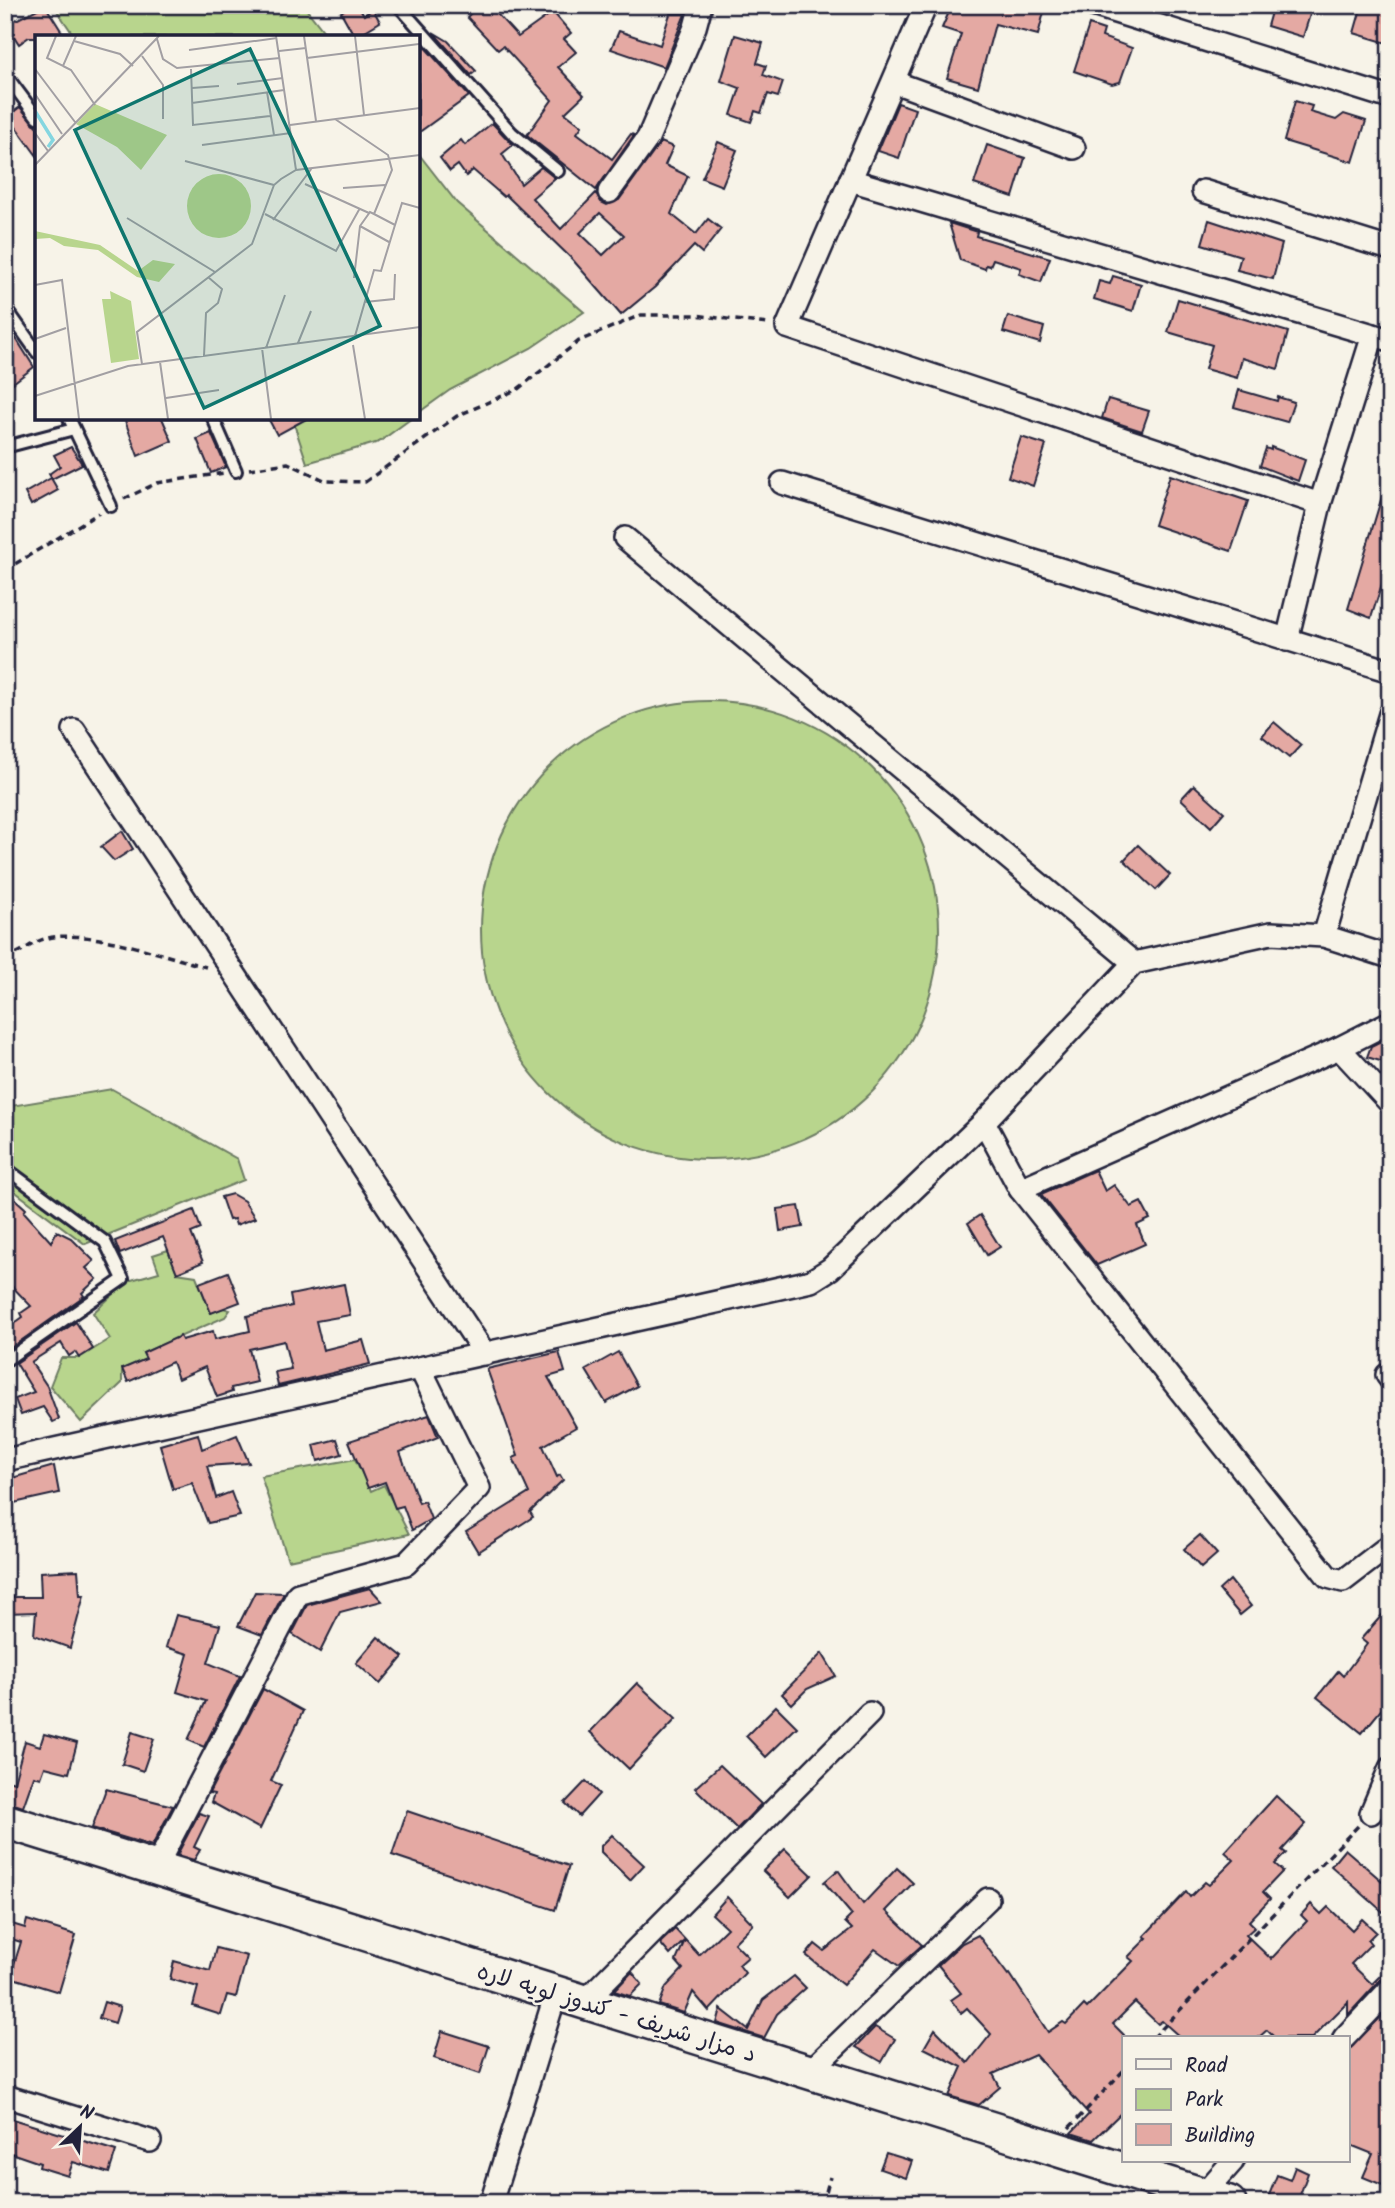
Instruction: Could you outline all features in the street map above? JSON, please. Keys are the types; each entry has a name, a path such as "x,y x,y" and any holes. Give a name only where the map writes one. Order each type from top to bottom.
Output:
{"main road":[{"name":"د مزار شریف - کندوز لویه لاره","path":"5,1821 1215,2199"}],"street":[{"path":"609,192 648,138 695,27 701,5"},
{"path":"926,5 787,327 1320,504"},
{"path":"1093,5 1390,98"},
{"path":"894,82 1074,149"},
{"path":"850,180 1381,337 1320,504 1287,640"},
{"path":"1203,191 1390,249"},
{"path":"782,483 1390,671"},
{"path":"625,538 1134,963"},
{"path":"1324,936 1390,714"},
{"path":"74,730 485,1354"},
{"path":"5,1460 811,1281 830,1269 984,1122 1134,963 1271,933 1324,936 1390,957"},
{"path":"1020,1189 1339,1048 1390,1022"},
{"path":"1339,1048 1390,1103"},
{"path":"984,1122 1020,1189 1328,1577 1343,1581 1390,1545"},
{"path":"155,1869 299,1594 406,1563 479,1488 420,1368"},
{"path":"491,2203 570,1997 870,1713"},
{"path":"1371,1812 1390,1768"},
{"path":"809,2072 988,1899"},
{"path":"1347,2036 1381,2011 1390,1989"},
{"path":"5,2096 150,2141"},
{"path":"1215,2199 1233,2162"}],"lane":[{"path":"398,5 512,133 558,171"},
{"path":"5,74 35,114"},
{"path":"5,307 35,349"},
{"path":"70,420 111,506"},
{"path":"213,420 236,471"},
{"path":"5,440 9,446 74,429"},
{"path":"5,1168 105,1242 123,1279 5,1362"}],"path":[{"path":"5,570 111,506 157,483 288,463 326,481 365,482 457,416 519,389 579,341 641,315 695,315 787,327"},
{"path":"5,958 21,954 44,939 87,938 235,975"},
{"path":"1155,2036 1371,1812"},
{"path":"1050,2147 1122,2072"},
{"path":"823,2203 830,2176"}],"green space":[{"path":"53,5 303,5 326,35 74,35"},
{"path":"420,156 457,203 584,312 531,348 450,390 420,412"},
{"path":"293,420 409,420 379,442 307,463"},
{"path":"710,701 755,706 797,719 837,740 872,768 900,803 921,843 934,885 939,930 934,975 921,1017 900,1057 872,1092 837,1120 797,1141 755,1154 710,1159 665,1154 623,1141 583,1120 548,1092 520,1057 499,1017 486,975 481,930 486,885 499,843 520,803 548,768 583,740 623,719 665,706"},
{"path":"112,1089 237,1159 244,1180 85,1244 5,1184 5,1107"},
{"path":"168,1250 177,1273 196,1276 211,1313 223,1308 230,1310 225,1317 143,1353 146,1359 122,1369 122,1383 81,1422 50,1386 61,1358 79,1358 110,1339 93,1313 128,1281 159,1272 153,1255"},
{"path":"355,1459 371,1491 384,1485 409,1534 288,1560 261,1476"}],"building":[{"path":"5,5 16,20 45,5 64,35 35,35 19,44 15,38 5,45"},
{"path":"352,5 358,5 364,15 373,9 380,22 354,35 341,12"},
{"path":"479,5 489,5 518,37 553,12 571,33 564,39 576,52 558,67 584,95 565,113 582,126 577,133 612,159 631,134 634,135 596,190 527,135 552,100 503,46 498,50 467,17"},
{"path":"952,5 1020,5 1044,12 1038,35 995,24 978,87 947,78 961,34 942,28"},
{"path":"1273,5 1313,5 1303,37 1267,26"},
{"path":"1362,5 1390,5 1390,44 1354,33"},
{"path":"670,14 685,14 664,67 611,49 619,31 660,45"},
{"path":"1089,25 1104,30 1102,37 1132,48 1120,82 1112,84 1074,71"},
{"path":"433,32 448,41 476,71 471,75"},
{"path":"735,35 763,43 757,63 766,66 763,75 783,82 778,97 768,94 761,113 755,111 751,122 731,115 740,88 721,81"},
{"path":"420,44 469,96 420,132"},
{"path":"1295,101 1312,106 1310,112 1336,120 1344,114 1366,121 1353,162 1284,141"},
{"path":"898,103 915,109 899,158 878,151"},
{"path":"20,107 35,125 35,153 8,116"},
{"path":"492,123 513,145 502,154 521,184 541,167 555,178 532,198 561,229 596,193 601,202 607,205 619,200 661,142 673,147 665,165 688,176 671,214 696,234 708,219 721,229 702,253 694,246 655,287 621,315 572,259 506,195 504,197 473,170 466,176 458,165 450,171 440,158 461,140 465,145","holes":["600,213 624,235 603,255 580,233"]},
{"path":"718,142 737,150 722,186 702,178"},
{"path":"987,145 1025,158 1013,197 974,184"},
{"path":"1209,220 1282,244 1273,279 1237,270 1241,256 1202,244"},
{"path":"949,223 977,232 976,236 1050,258 1041,282 1019,274 1021,268 993,259 985,269 960,260"},
{"path":"1113,276 1141,284 1133,311 1094,299 1099,281 1110,284"},
{"path":"1178,299 1288,332 1278,369 1242,358 1237,378 1205,369 1212,345 1168,332"},
{"path":"1008,316 1044,327 1040,343 1003,332"},
{"path":"5,321 34,367 5,389"},
{"path":"1239,390 1277,401 1278,397 1294,402 1287,422 1234,407"},
{"path":"1108,399 1149,411 1142,431 1102,418"},
{"path":"125,420 163,420 172,441 138,456"},
{"path":"269,420 304,420 277,435"},
{"path":"211,433 226,467 211,473 197,439"},
{"path":"1021,437 1046,445 1033,486 1008,477"},
{"path":"71,447 82,464 52,479 49,474 60,466 54,455"},
{"path":"1271,447 1305,460 1298,481 1260,466 1266,448 1271,450"},
{"path":"1170,475 1248,501 1231,551 1154,525"},
{"path":"51,478 58,490 31,505 25,493"},
{"path":"1386,483 1390,484 1390,559 1371,618 1348,609"},
{"path":"1274,722 1301,745 1289,758 1262,736"},
{"path":"1194,785 1224,812 1211,827 1181,799"},
{"path":"122,831 133,849 114,861 101,847"},
{"path":"1138,845 1170,875 1156,890 1124,860"},
{"path":"1385,1039 1390,1041 1390,1064 1367,1057 1371,1046"},
{"path":"1095,1170 1105,1191 1114,1185 1131,1207 1141,1202 1150,1219 1137,1225 1145,1244 1097,1265 1041,1194"},
{"path":"5,1190 26,1209 24,1212 51,1242 57,1231 71,1238 94,1261 86,1268 97,1279 82,1293 84,1296 8,1350 5,1330 23,1317 21,1313 31,1306 5,1279"},
{"path":"232,1194 244,1201 255,1218 236,1225 234,1219 229,1220 221,1197"},
{"path":"799,1206 803,1227 780,1231 777,1209"},
{"path":"194,1210 201,1229 191,1233 203,1262 177,1273 163,1237 120,1254 115,1241"},
{"path":"980,1215 1000,1247 987,1255 968,1223"},
{"path":"228,1272 240,1302 211,1313 199,1283"},
{"path":"344,1284 350,1315 316,1321 323,1350 363,1340 370,1364 278,1386 275,1372 291,1369 284,1341 249,1349 257,1382 231,1388 232,1392 217,1397 205,1367 178,1379 172,1362 128,1382 122,1369 146,1359 143,1353 180,1336 182,1340 213,1331 215,1339 250,1331 247,1316 292,1306 290,1295"},
{"path":"76,1322 93,1349 79,1358 75,1352 69,1356 61,1343 31,1362 47,1386 59,1419 53,1422 43,1407 21,1415 15,1399 34,1392 16,1363"},
{"path":"559,1352 565,1372 548,1377 576,1427 543,1446 557,1477 560,1475 563,1480 530,1512 533,1517 478,1552 466,1532 529,1493 513,1458 518,1456 487,1369"},
{"path":"618,1352 637,1386 606,1403 586,1370"},
{"path":"429,1415 438,1437 400,1452 419,1503 424,1501 431,1519 412,1530 403,1506 395,1508 385,1482 368,1488 349,1441"},
{"path":"198,1434 202,1449 237,1435 249,1463 207,1466 216,1498 231,1492 240,1516 208,1523 192,1483 173,1489 160,1445"},
{"path":"337,1439 342,1454 318,1461 314,1445"},
{"path":"54,1466 59,1493 5,1505 5,1480"},
{"path":"1200,1535 1217,1554 1201,1568 1184,1549"},
{"path":"78,1570 80,1595 84,1595 70,1648 34,1635 36,1612 5,1613 5,1597 41,1597 40,1572"},
{"path":"1230,1580 1251,1606 1240,1615 1219,1590"},
{"path":"370,1588 382,1601 340,1612 320,1652 292,1634 307,1605"},
{"path":"255,1592 284,1593 262,1635 238,1626"},
{"path":"1390,1606 1390,1699 1362,1733 1317,1697 1338,1671 1343,1676 1367,1644 1361,1639"},
{"path":"176,1615 220,1625 208,1663 240,1676 204,1747 188,1740 206,1701 177,1692 188,1654 166,1647"},
{"path":"378,1637 403,1657 380,1684 356,1663"},
{"path":"822,1653 836,1676 807,1689 792,1704 782,1694"},
{"path":"637,1683 676,1719 629,1769 590,1732"},
{"path":"263,1689 303,1711 271,1781 281,1785 260,1829 211,1802 214,1794 209,1793"},
{"path":"776,1706 797,1727 766,1757 746,1736"},
{"path":"132,1732 154,1739 143,1771 122,1764"},
{"path":"44,1734 77,1743 69,1773 45,1767 41,1778 34,1776 23,1807 5,1801 5,1779 14,1782 25,1741 40,1746"},
{"path":"720,1765 761,1804 737,1829 695,1788"},
{"path":"586,1781 599,1794 579,1816 565,1803"},
{"path":"106,1789 173,1806 152,1846 92,1828"},
{"path":"1276,1796 1306,1824 1282,1850 1286,1853 1275,1864 1283,1871 1263,1892 1270,1899 1249,1921 1255,1927 1246,1935 1271,1959 1307,1921 1301,1915 1311,1904 1321,1914 1328,1907 1352,1930 1362,1919 1376,1932 1368,1940 1371,1944 1351,1964 1372,1984 1390,1966 1390,1976 1380,1980 1348,2015 1348,2002 1314,2036 1273,2036 1267,2030 1260,2036 1179,2036 1162,2021 1158,2024 1135,2002 1113,2024 1124,2035 1122,2112 1093,2140 1071,2133 1089,2114 1035,2055 993,2074 1000,2087 979,2105 949,2096 962,2067 924,2048 935,2029 968,2063 991,2034 967,2008 961,2013 951,2000 961,1993 938,1965 962,1943 978,1935 1008,1975 1010,1974 1048,2032 1063,2022 1066,2024 1084,2005 1087,2008 1133,1961 1128,1957 1147,1938 1144,1936 1186,1892 1190,1897 1205,1882 1209,1885 1234,1860 1225,1852"},
{"path":"407,1811 569,1866 555,1910 392,1855"},
{"path":"199,1813 209,1816 194,1847 200,1850 194,1860 177,1855"},
{"path":"612,1835 644,1865 630,1880 601,1852 601,1846"},
{"path":"785,1849 812,1875 790,1897 763,1871"},
{"path":"1345,1849 1390,1888 1390,1905 1383,1912 1331,1866"},
{"path":"897,1868 913,1883 886,1911 922,1945 899,1966 875,1949 843,1985 806,1955 815,1944 824,1951 852,1929 845,1922 852,1915 824,1882 838,1870 863,1904"},
{"path":"727,1897 753,1924 734,1943 748,1957 739,1965 745,1973 709,2011 693,1992 684,2013 659,2005 666,1987 683,1969 676,1961 685,1940 670,1955 660,1943 675,1929 699,1955 727,1928 712,1914"},
{"path":"27,1920 76,1935 59,1992 10,1977 21,1942 8,1938 12,1924 25,1928"},
{"path":"216,1948 247,1956 236,1997 227,1995 221,2015 193,2006 198,1987 170,1979 174,1961 210,1971"},
{"path":"632,1972 642,1984 630,1996 614,1991"},
{"path":"794,1976 806,1988 777,2014 764,2038 717,2023 721,2009 748,2030 763,2000"},
{"path":"104,2002 120,2007 115,2023 99,2018"},
{"path":"1390,2008 1390,2065 1382,2078 1390,2081 1390,2188 1363,2177 1373,2154 1350,2145 1350,2048"},
{"path":"875,2027 895,2039 882,2062 856,2047"},
{"path":"442,2031 489,2046 480,2074 434,2058"},
{"path":"9,2118 116,2151 109,2173 73,2162 68,2176 39,2167 40,2163 5,2151 5,2129"},
{"path":"886,2153 912,2161 906,2178 880,2169"},
{"path":"1295,2167 1308,2173 1297,2203 1266,2203 1277,2175 1290,2180"}]}
